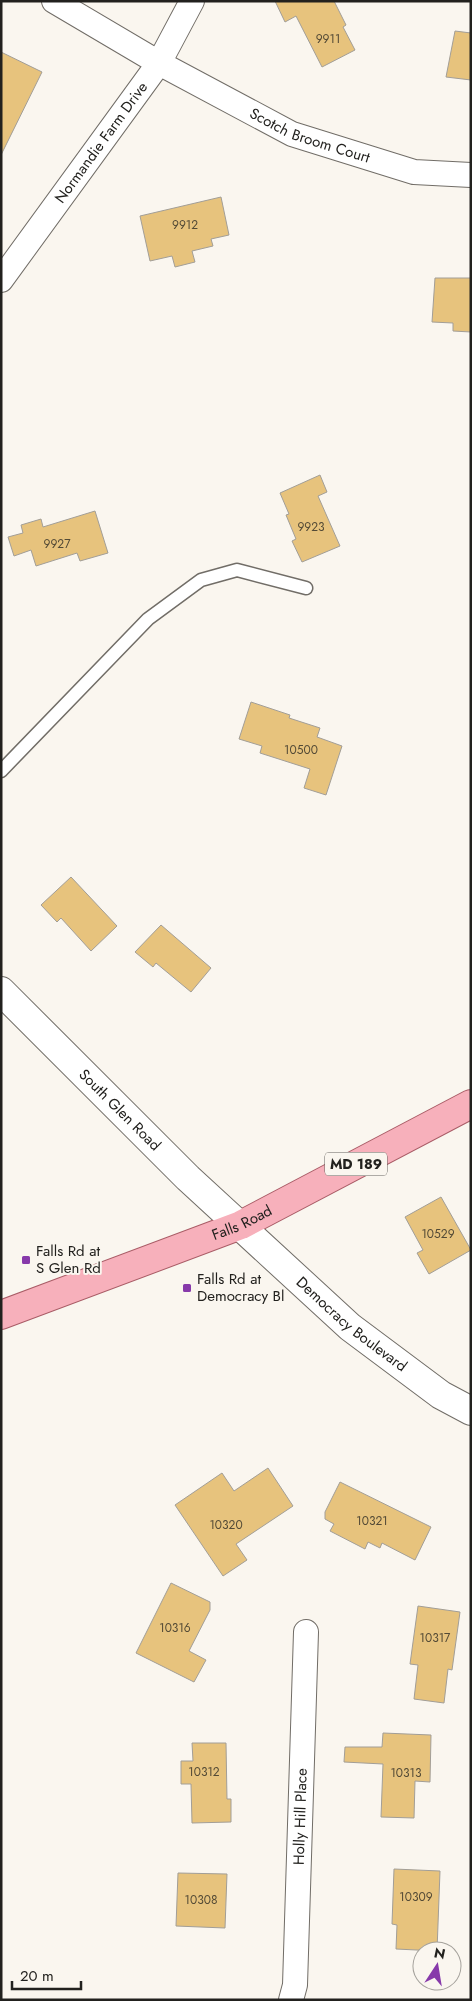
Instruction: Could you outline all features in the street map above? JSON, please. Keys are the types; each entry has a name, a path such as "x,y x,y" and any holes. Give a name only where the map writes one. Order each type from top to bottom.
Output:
{"main road":[{"name":"South Glen Road","path":"1,991 188,1178 241,1224"},
{"name":"Falls Road","path":"1,1315 241,1224 471,1104"},
{"name":"Democracy Boulevard","path":"241,1224 350,1327 442,1395 471,1411"}],"street":[{"name":"Scotch Broom Court","path":"54,1 159,63 292,134 414,172 471,175"},
{"name":"Normandie Farm Drive","path":"1,280 159,63 192,1"},
{"name":"Holly Hill Place","path":"291,2000 295,1985 306,1632"}],"lane":[{"path":"1,771 148,619 201,580 237,570 306,588"}],"building":[{"path":"275,1 334,1 346,25 343,27 355,50 322,67 296,16 285,22"},
{"path":"455,31 471,33 471,80 446,77"},
{"path":"1,52 42,72 1,155"},
{"path":"221,197 229,235 211,239 213,246 192,251 195,262 175,267 172,256 150,261 140,216"},
{"path":"435,278 471,278 471,332 453,331 453,323 432,322"},
{"path":"320,475 327,492 318,496 340,546 302,562 292,541 296,539 286,515 289,514 280,493"},
{"path":"95,511 108,553 80,561 77,553 36,566 31,550 14,556 8,537 23,533 21,525 41,519 43,527"},
{"path":"251,702 290,715 289,718 320,728 317,737 342,746 326,795 304,788 310,769 260,753 262,746 239,739"},
{"path":"71,877 117,926 91,951 61,918 57,922 41,905"},
{"path":"161,925 211,968 191,992 156,963 153,967 135,952"},
{"path":"441,1197 471,1250 429,1274 417,1253 423,1250 405,1217"},
{"path":"268,1468 293,1506 236,1544 247,1560 223,1576 175,1505 222,1473 234,1491"},
{"path":"340,1482 431,1527 415,1560 382,1543 380,1548 368,1542 365,1549 330,1531 334,1524 325,1519 325,1512"},
{"path":"171,1583 210,1602 210,1610 189,1651 206,1660 194,1682 136,1653"},
{"path":"418,1606 460,1612 452,1670 448,1669 444,1703 414,1699 418,1665 410,1664"},
{"path":"383,1733 431,1735 430,1782 415,1781 414,1818 381,1817 383,1764 344,1762 345,1747 382,1747"},
{"path":"192,1743 226,1743 227,1799 231,1799 231,1822 192,1823 191,1784 181,1784 181,1761 193,1761"},
{"path":"394,1869 440,1871 437,1941 412,1941 412,1950 396,1949 397,1925 392,1924"},
{"path":"178,1873 227,1874 225,1928 176,1926"}],"place":[{"name":"Falls Rd at S Glen Rd","path":"26,1260"},
{"name":"Falls Rd at Democracy Bl","path":"187,1288"}]}
